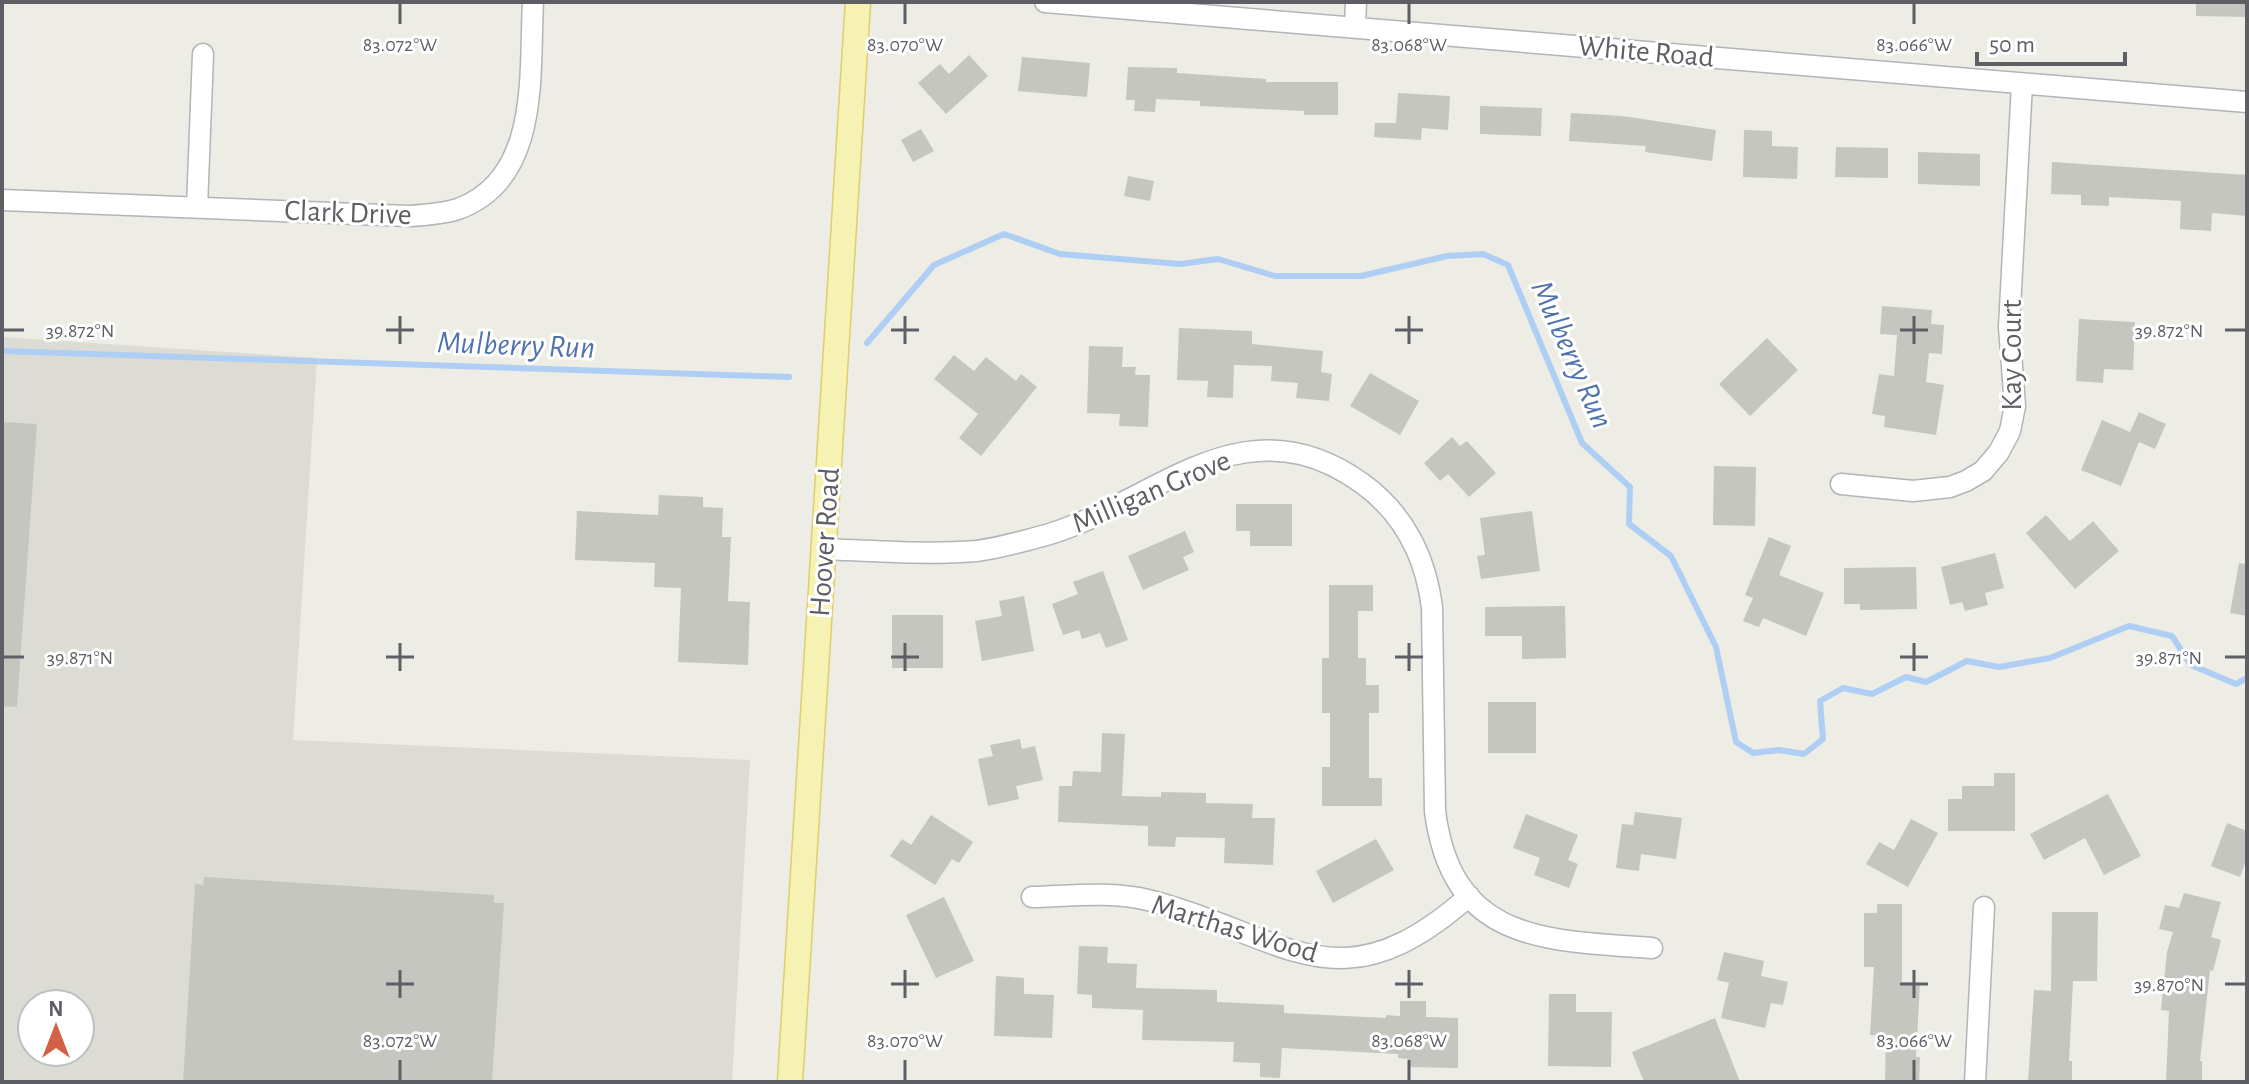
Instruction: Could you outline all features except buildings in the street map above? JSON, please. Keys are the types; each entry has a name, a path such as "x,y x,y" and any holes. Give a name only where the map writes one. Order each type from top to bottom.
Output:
{"main road":[{"name":"Hoover Road","path":"790,1082 858,2"}],"street":[{"name":"Clark Drive","path":"2,200 409,216 458,209 482,196 511,166 524,133 533,2"},
{"name":"White Road","path":"1045,2 2247,102"},
{"path":"1355,27 1356,2"},
{"path":"197,207 203,54"},
{"name":"Kay Court","path":"1841,484 1913,491 1950,487 1983,471 1999,452 2010,431 2015,406 2009,327 2022,84"},
{"name":"Milligan Grove","path":"824,549 921,554 979,551 1039,537 1087,519 1222,456 1246,451 1269,451 1325,461 1371,490 1390,507 1407,530 1429,583 1435,811 1438,832 1455,877 1488,914 1536,937 1652,948"},
{"name":"Marthas Wood","path":"1032,897 1104,895 1145,899 1284,949 1335,959 1365,957 1394,948 1440,922 1469,896"},
{"path":"1975,1082 1984,907"}],"shaded area":[{"path":"2,337 317,358 293,740 750,760 732,1082 2,1082"}],"waterway":[{"name":"Mulberry Run","path":"867,343 934,265 1004,234 1060,254 1180,264 1218,259 1275,276 1361,276 1447,256 1483,254 1508,265 1582,443 1630,487 1629,524 1671,556 1716,647 1736,742 1753,753 1779,750 1804,754 1823,739 1820,701 1843,688 1872,694 1906,677 1926,682 1967,661 1999,667 2050,658 2129,626 2172,636 2191,665 2236,684 2247,678"},
{"name":"Mulberry Run","path":"2,351 789,377"}]}
